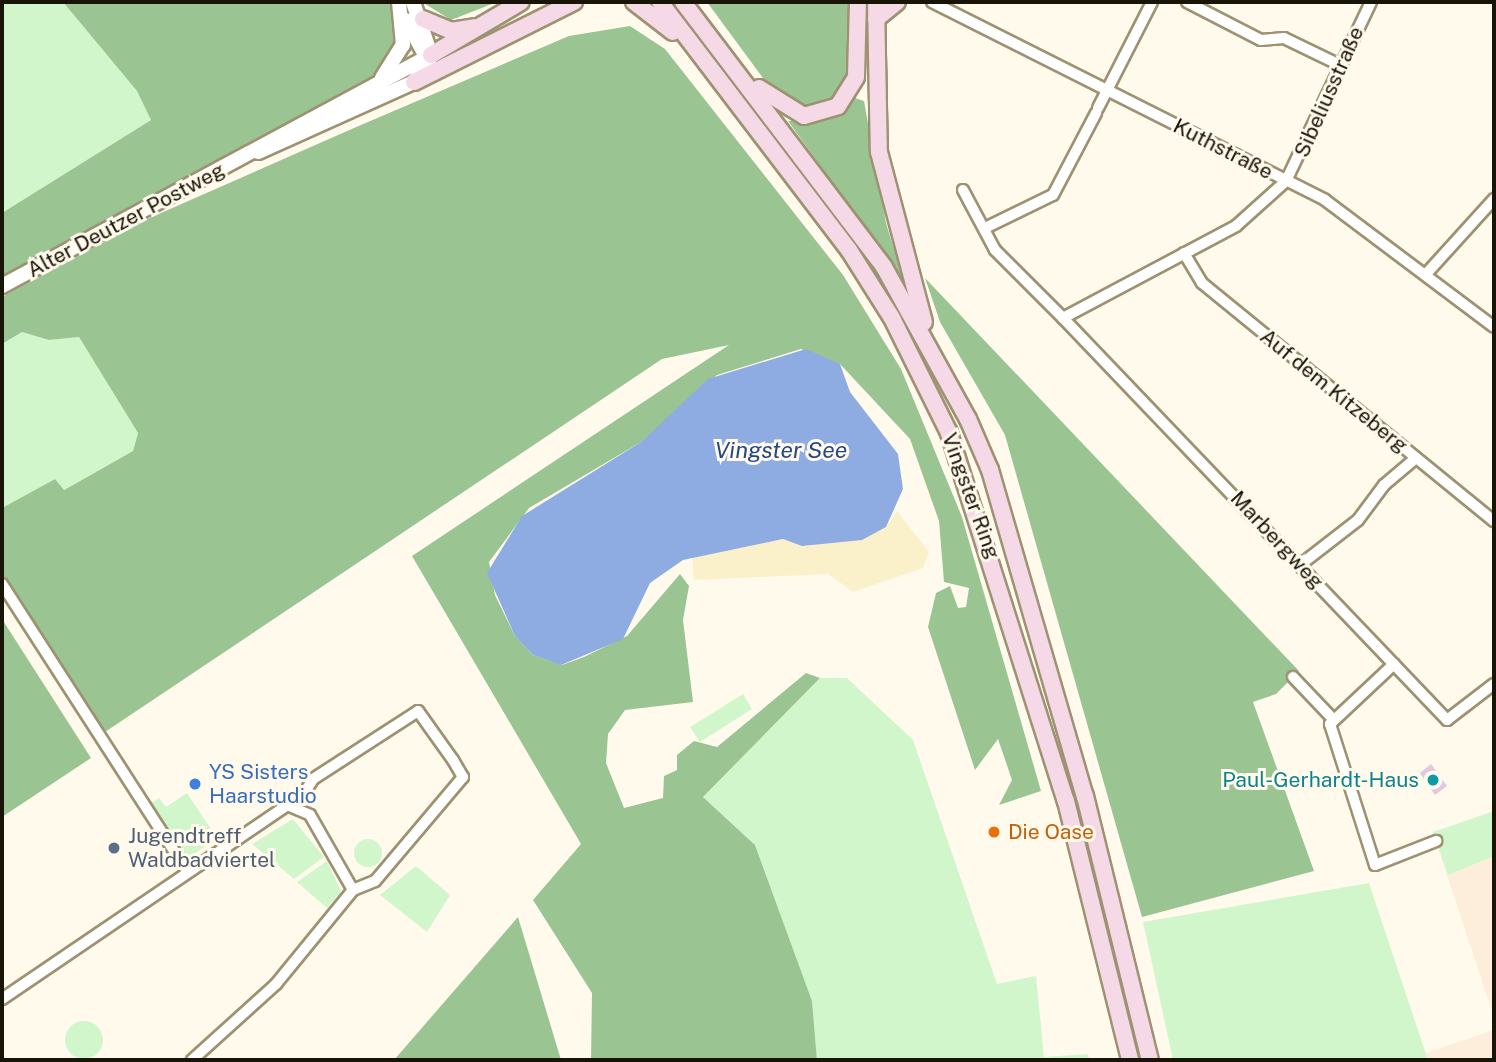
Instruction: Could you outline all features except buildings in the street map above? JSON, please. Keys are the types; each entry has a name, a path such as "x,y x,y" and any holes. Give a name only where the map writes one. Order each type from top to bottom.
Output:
{"main road":[{"path":"414,82 574,2"},
{"path":"634,2 710,67"},
{"name":"Vingster Ring","path":"660,2 849,250 892,318 949,433 1069,813 1130,1060"},
{"name":"Vingster Ring","path":"683,2 884,267 932,351 989,470 1130,957 1150,1060"},
{"path":"876,2 879,152 932,351"},
{"path":"876,19 897,2"},
{"path":"428,59 519,3"},
{"path":"423,19 451,31 469,30 519,3"},
{"path":"740,74 788,111 820,114 838,106 856,77 859,3"},
{"path":"428,59 454,63"}],"street":[{"path":"400,2 428,59"},
{"path":"381,80 403,44 400,2"},
{"path":"413,2 423,19 428,59 414,82"},
{"name":"Kuthstraße","path":"932,2 1286,181 1374,231 1494,327"},
{"path":"987,227 1053,195 1152,2"},
{"path":"1187,2 1261,40 1283,38 1340,65"},
{"name":"Sibeliusstraße","path":"1286,181 1371,2"},
{"name":"Alter Deutzer Postweg","path":"2,286 250,154 381,80 428,59"},
{"name":"Alter Deutzer Postweg","path":"250,154 414,82"},
{"path":"1063,318 1236,226 1286,181"},
{"name":"Marbergweg","path":"963,190 987,227 995,250 1447,720 1494,684"},
{"path":"1427,273 1494,200"},
{"name":"Auf dem Kitzeberg","path":"1184,253 1202,284 1494,521"},
{"path":"1300,565 1358,520 1384,485 1416,458"},
{"path":"2,584 187,871"},
{"path":"1394,664 1330,724 1375,865 1436,841"},
{"path":"1293,677 1334,720"},
{"path":"2,999 187,871 297,804 313,779 418,711 463,777 375,881 353,890 276,984 192,1060"},
{"path":"297,804 310,815 353,890"}],"shaded area":[{"path":"1494,833 1494,1017 1436,842"},
{"path":"1494,1030 1494,1060 1428,1060 1426,1053"}],"green space":[{"path":"2,2 63,2 137,91 151,120 2,213"},
{"path":"63,2 392,2 400,38 391,61 374,77 2,278 2,213 151,120 137,91"},
{"path":"422,2 497,2 451,20"},
{"path":"707,2 850,2 850,78 835,102 804,109 774,93"},
{"path":"630,26 665,49 843,275 901,369 962,517 1041,791 999,805 1012,780 998,739 975,770 928,627 936,593 950,586 958,608 966,607 969,588 944,582 939,521 910,439 840,364 801,349 717,375 641,442 529,508 489,562 495,595 515,636 533,655 562,665 584,657 627,636 680,574 689,586 683,620 693,702 625,710 608,734 606,763 624,808 663,798 664,776 677,770 677,755 694,741 717,747 806,673 820,678 703,797 755,845 812,1001 817,1060 591,1060 592,993 533,900 581,844 412,556 729,345 662,359 105,732 2,573 2,508 55,479 64,490 133,451 138,433 79,337 49,340 22,332 2,344 2,297 145,220 354,128 569,36"},
{"path":"855,98 864,101 886,223 904,282 788,121 824,120"},
{"path":"925,278 1299,671 1276,694 1253,702 1314,871 1142,917 1005,435 940,322"},
{"path":"22,332 49,340 79,337 138,433 133,451 63,490 55,479 2,508 2,344"},
{"path":"2,619 91,758 2,817"},
{"path":"820,678 847,678 913,740 997,984 1036,976 1044,1057 1088,1054 1089,1060 817,1060 812,1001 755,845 703,797"},
{"path":"743,694 752,709 700,742 690,727"},
{"path":"187,793 217,838 188,858 151,803 159,798 166,807"},
{"path":"1494,811 1494,856 1448,875 1433,832"},
{"path":"293,819 324,857 294,879 252,844"},
{"path":"368,839 378,843 382,853 378,863 368,867 358,863 354,853 358,843"},
{"path":"327,861 341,891 327,908 297,882"},
{"path":"416,866 450,895 427,932 380,895"},
{"path":"1369,883 1428,1060 1173,1060 1143,922"},
{"path":"518,917 561,1060 394,1060"},
{"path":"84,1021 97,1027 103,1040 97,1053 84,1059 71,1053 65,1040 71,1027"}],"sand":[{"path":"897,511 929,552 923,568 853,592 828,574 694,580 692,558 783,539 808,546 839,541 886,527"}],"water":[{"name":"Vingster See","path":"806,349 840,364 850,392 898,454 903,489 886,527 862,540 802,546 783,539 683,560 650,583 623,639 561,665 533,655 515,636 487,573 522,516 641,442 708,379"}],"place":[{"name":"Paul-Gerhardt-Haus","path":"1433,780"},
{"name":"YS Sisters Haarstudio","path":"195,784"},
{"name":"Die Oase","path":"994,832"},
{"name":"Jugendtreff Waldbadviertel","path":"114,848"}]}
